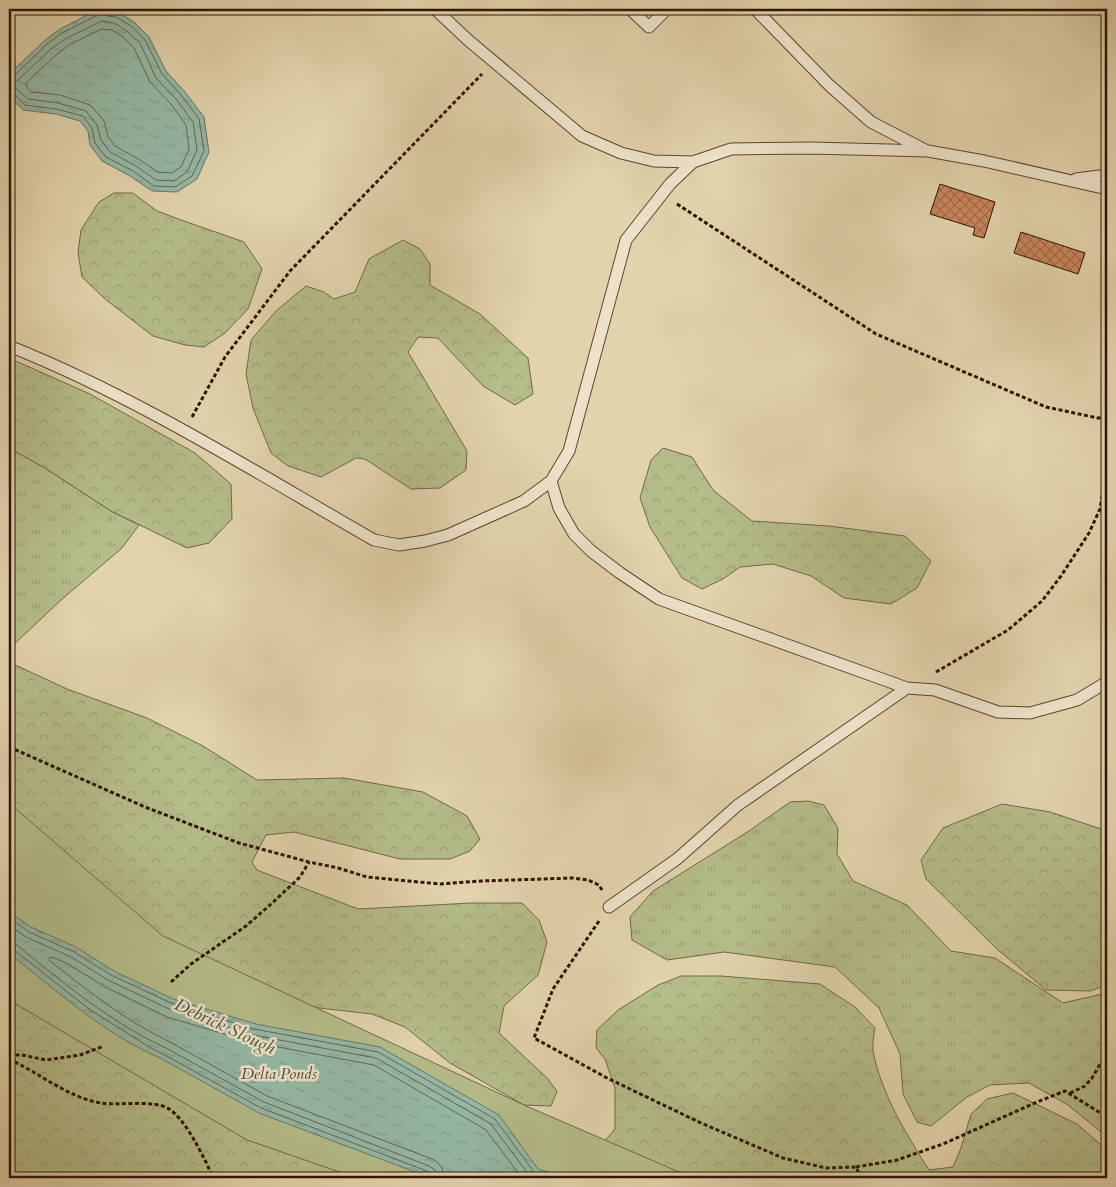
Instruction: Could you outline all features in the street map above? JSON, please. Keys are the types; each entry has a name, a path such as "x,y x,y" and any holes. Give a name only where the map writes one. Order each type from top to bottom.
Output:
{"lane":[{"path":"435,9 468,40 582,136 621,153 654,161 693,162 731,149 812,148 928,151 1107,189"},
{"path":"630,9 649,27 667,9"},
{"path":"755,9 829,85 871,122 928,151"},
{"path":"9,346 48,362 159,416 374,540 399,545 448,535 524,501 551,480 569,451 626,240 670,184 693,162"},
{"path":"1066,180 1107,175"},
{"path":"551,480 559,508 574,534 591,552 659,599 907,688 934,690 998,712 1030,713 1077,700 1107,682"},
{"path":"609,907 678,859 738,804 907,688"}],"path":[{"path":"185,431 225,357 290,271 494,62"},
{"path":"662,194 876,334 1046,407 1098,418 1107,417"},
{"path":"907,688 1008,630 1042,601 1089,533 1100,509 1107,464"},
{"path":"9,747 145,807 239,843 367,877 440,884 573,878 588,880 600,885 609,907 553,989 534,1038 607,1078 701,1123 783,1158 826,1168 856,1167 897,1160 943,1144 1056,1094 1065,1092 1107,1117"},
{"path":"170,982 191,964 246,926 300,877 309,862"},
{"path":"9,1055 22,1055 46,1060 80,1055 104,1046"},
{"path":"1069,1093 1085,1086 1092,1078 1107,1052"},
{"path":"9,1060 27,1068 77,1097 102,1104 154,1105 167,1108 177,1117 193,1138 211,1174 215,1178"},
{"path":"856,1167 861,1178"}],"green space":[{"path":"114,193 133,193 157,211 244,242 262,269 248,309 225,333 204,347 185,345 153,336 105,299 82,277 78,252 81,230 99,202"},
{"path":"403,240 420,249 430,264 430,285 480,314 528,358 533,394 515,405 483,386 438,338 418,337 408,352 467,451 466,470 440,488 411,489 365,459 356,458 321,477 288,466 271,453 253,408 246,374 251,340 276,311 306,286 324,292 334,299 355,292 369,259"},
{"path":"9,358 90,394 195,453 231,484 232,519 209,543 187,548 111,511 45,468 9,448"},
{"path":"9,448 45,468 111,511 139,525 122,548 61,600 9,649"},
{"path":"663,448 692,457 713,490 752,521 829,526 905,536 931,561 917,588 891,604 844,598 811,576 773,564 740,567 723,579 702,589 682,578 650,527 640,498 651,460"},
{"path":"9,662 67,689 147,718 203,746 257,780 344,778 423,792 467,816 480,839 470,851 450,859 400,859 294,832 266,835 252,862 257,870 358,909 471,903 522,903 539,920 547,942 538,975 504,1006 499,1033 547,1078 557,1091 551,1106 524,1105 450,1063 405,1027 372,1014 319,1008 284,999 237,978 9,852"},
{"path":"808,801 824,805 838,828 837,854 853,881 907,905 951,951 995,958 1063,1003 1107,993 1107,1137 1068,1105 1029,1083 990,1085 967,1097 931,1126 917,1122 903,1094 900,1054 879,1008 835,967 724,952 667,960 632,940 630,917 653,891 749,831 790,802"},
{"name":"Delta Ponds","path":"9,803 163,936 524,1105 693,1178 357,1178 247,1140 9,1000"},
{"path":"1002,804 1050,812 1107,831 1107,985 1090,991 1046,990 997,949 926,879 921,860 943,828"},
{"path":"681,976 721,976 820,984 855,1007 875,1028 873,1051 888,1098 903,1128 929,1170 953,1167 971,1114 987,1099 1013,1093 1077,1124 1107,1150 1107,1178 643,1178 604,1142 615,1129 615,1088 605,1059 596,1048 597,1030 618,1010 658,985"},
{"path":"9,979 169,1090 179,1100 195,1102 394,1178 9,1178"}],"water":[{"path":"97,10 117,12 134,22 149,37 166,71 204,117 209,152 197,179 177,192 152,191 130,176 102,161 90,145 88,131 80,121 56,114 23,110 9,96 9,74 44,41 60,29"},
{"name":"Debrick Slough","path":"9,912 31,927 76,947 114,971 173,999 256,1024 380,1047 499,1115 538,1169 568,1178 431,1178 259,1113 121,1038 49,986 9,953"}],"building":[{"path":"940,184 995,202 984,238 973,235 975,228 930,214"},
{"path":"1021,232 1085,253 1078,274 1014,253"}]}
